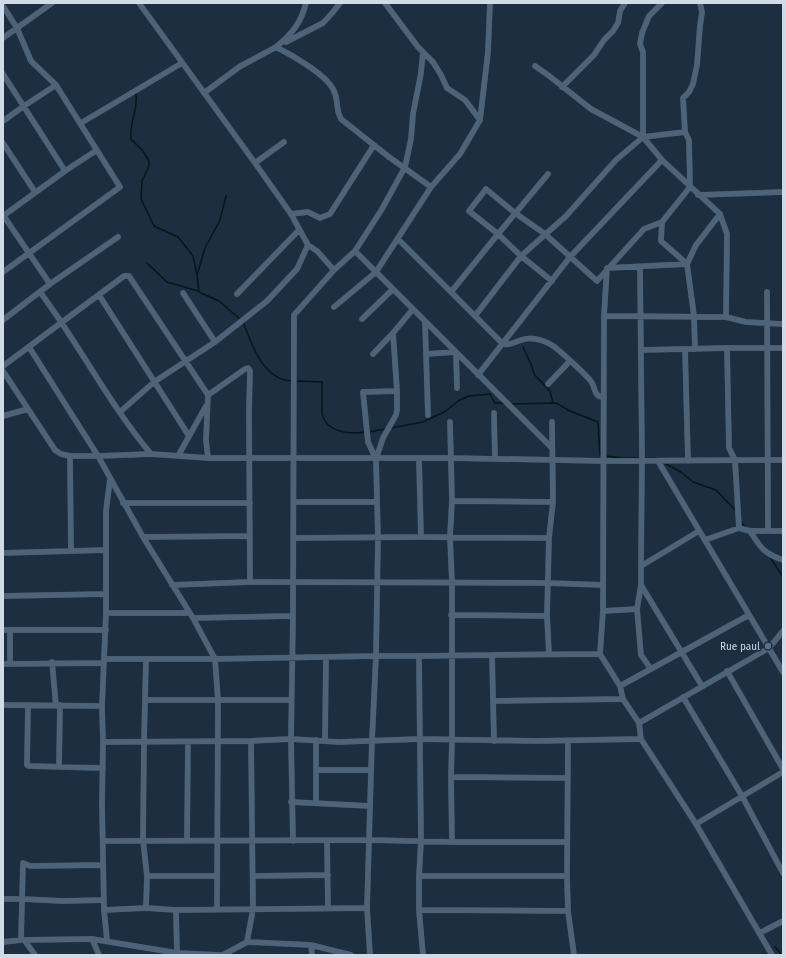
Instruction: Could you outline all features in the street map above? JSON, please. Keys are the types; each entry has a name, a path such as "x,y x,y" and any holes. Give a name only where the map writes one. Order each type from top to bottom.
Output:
{"street":[{"path":"3,38 52,3"},
{"path":"139,3 291,214 308,244 317,251 334,270"},
{"path":"276,47 290,35 303,14 306,3"},
{"path":"204,93 239,67 323,23 340,3"},
{"path":"385,3 418,47 437,68 447,88 465,100 480,120"},
{"path":"334,307 376,272 431,187 460,154 480,120 488,52 490,3"},
{"path":"562,87 594,55 604,40 613,32 618,23 620,11 625,3"},
{"path":"643,137 643,52 640,44 642,33 649,16 662,3"},
{"path":"552,280 521,256 498,234 469,211 486,189 515,213 545,234 596,281 644,229 662,222 690,187 689,140 685,132 683,98 689,92 693,84 697,65 702,12 700,3"},
{"path":"3,6 17,28 31,61 56,85 120,186 3,272"},
{"path":"276,47 292,55 327,81 338,100 338,110 341,119 389,157 431,187"},
{"path":"293,841 291,700 294,538 294,315 334,270 355,251 382,209 405,168 411,139 413,114 421,73 423,52"},
{"path":"81,123 182,63"},
{"path":"534,66 548,75 591,109 643,137 662,160 720,214 727,234 726,317"},
{"path":"3,74 65,171"},
{"path":"3,122 56,85"},
{"path":"475,316 521,256 566,216 616,160 643,137 685,132"},
{"path":"255,163 284,142"},
{"path":"3,143 35,192"},
{"path":"291,214 308,212 320,218 330,214 374,145"},
{"path":"50,284 3,215 96,150"},
{"path":"478,375 570,257 662,160"},
{"path":"451,292 548,174"},
{"path":"698,195 783,192"},
{"path":"696,349 694,316 687,264 696,245 720,214"},
{"path":"662,222 661,240 687,264"},
{"path":"236,294 299,230"},
{"path":"3,320 50,284 118,236"},
{"path":"398,239 503,344 534,339 552,345 592,382 595,394 599,397 604,397"},
{"path":"120,412 154,382 215,342 267,301 297,269 308,244"},
{"path":"355,251 552,448"},
{"path":"607,268 687,264"},
{"path":"640,267 642,566 641,585 637,609 641,655 651,669"},
{"path":"607,268 604,316 604,585 600,654 620,686 623,699 639,723 641,739 696,824 772,955"},
{"path":"3,366 124,276 129,276 208,395 206,440 208,458"},
{"path":"362,318 393,289"},
{"path":"40,292 62,321 134,433 151,454"},
{"path":"767,292 768,530"},
{"path":"183,293 215,342"},
{"path":"99,295 189,436"},
{"path":"373,354 393,333 412,309"},
{"path":"604,316 726,317 746,322 783,324"},
{"path":"425,322 428,415"},
{"path":"370,955 367,908 376,656 378,538 376,459 383,438 396,415 397,391 393,333"},
{"path":"29,347 98,456 123,503 189,612 215,659 218,700 217,909"},
{"path":"727,348 729,448 735,460 739,528"},
{"path":"641,350 783,348"},
{"path":"685,349 688,461"},
{"path":"426,354 456,352"},
{"path":"456,352 457,388"},
{"path":"548,384 570,361"},
{"path":"208,395 245,369 248,368 250,371 248,413 250,582"},
{"path":"3,372 28,408 54,450 61,454 70,456 151,454 208,458 451,458 553,461 783,460"},
{"path":"376,459 368,442 363,392 397,391"},
{"path":"178,456 207,404"},
{"path":"3,416 28,408"},
{"path":"494,413 495,459"},
{"path":"450,422 452,501 450,536 452,583 452,842"},
{"path":"549,654 547,616 549,538 553,502 552,422"},
{"path":"70,456 71,551"},
{"path":"420,459 421,536"},
{"path":"658,461 783,672"},
{"path":"107,940 104,910 102,706 106,630 106,505 110,479"},
{"path":"452,501 553,502"},
{"path":"294,502 377,502"},
{"path":"123,503 250,503"},
{"path":"705,540 739,528 750,531 783,531"},
{"path":"642,566 699,531"},
{"path":"750,531 760,547 769,556 783,560"},
{"path":"144,537 250,536"},
{"path":"294,538 378,538 421,536 549,538"},
{"path":"3,553 106,550"},
{"path":"172,585 293,582 548,583 604,585"},
{"path":"641,585 702,686"},
{"path":"3,596 106,594"},
{"path":"603,610 637,609"},
{"path":"106,613 189,612"},
{"path":"620,686 749,614"},
{"path":"451,615 547,616"},
{"path":"192,618 293,616"},
{"path":"3,630 106,630"},
{"path":"10,630 10,663"},
{"path":"639,723 769,648 783,631"},
{"path":"492,654 494,741"},
{"path":"3,664 146,659 600,654"},
{"path":"419,656 421,841 419,910 423,955"},
{"path":"325,740 326,657"},
{"path":"146,659 143,840 147,876 146,908"},
{"path":"52,662 58,705 59,767"},
{"path":"727,671 783,769"},
{"path":"683,697 742,796 783,873"},
{"path":"493,701 623,699"},
{"path":"145,700 291,700"},
{"path":"3,705 102,706"},
{"path":"28,706 27,765 103,768"},
{"path":"103,742 251,741 291,739 339,742 420,739 452,741 568,741 641,739"},
{"path":"316,740 316,804"},
{"path":"247,942 253,909 251,741"},
{"path":"568,741 566,842 568,911 574,955"},
{"path":"187,840 188,742"},
{"path":"316,770 371,770"},
{"path":"696,824 783,772"},
{"path":"451,778 567,778"},
{"path":"292,802 370,806"},
{"path":"104,841 370,840 566,842"},
{"path":"327,841 328,908"},
{"path":"35,955 23,941 23,863 30,866 104,865"},
{"path":"253,876 328,875"},
{"path":"147,876 218,876"},
{"path":"419,876 567,876"},
{"path":"3,899 63,901 104,900"},
{"path":"104,910 146,908 176,910 367,908"},
{"path":"176,910 177,952"},
{"path":"419,910 568,911"},
{"path":"760,933 783,921"},
{"path":"92,939 99,955"},
{"path":"3,942 92,939 107,940 184,954 220,955"},
{"path":"224,955 247,942 311,945 351,955"},
{"path":"311,945 312,955"}],"waterway":[{"path":"136,94 136,106 131,128 131,139 143,151 149,161 149,166 142,181 141,199 154,226 178,237 193,256 199,292 219,301 240,319"},
{"path":"197,275 205,248 220,220 226,196"},
{"path":"147,263 167,282 198,291"},
{"path":"243,322 250,341 266,368 273,375 292,381"},
{"path":"523,347 534,374 550,391 553,403"},
{"path":"296,381 322,382 322,412 327,424 339,431 352,433 365,432"},
{"path":"391,428 423,422 446,411 458,401 469,396 490,394 495,403 505,403"},
{"path":"511,404 556,403 570,411 598,422 600,455 602,455"},
{"path":"369,432 385,429"},
{"path":"606,456 640,458"},
{"path":"644,458 656,458"},
{"path":"664,463 681,472 693,482 716,490 736,511"},
{"path":"741,522 746,528"},
{"path":"770,557 783,577"},
{"path":"775,947 782,955"}],"place":[{"name":"Rue paul","path":"768,646"}]}
